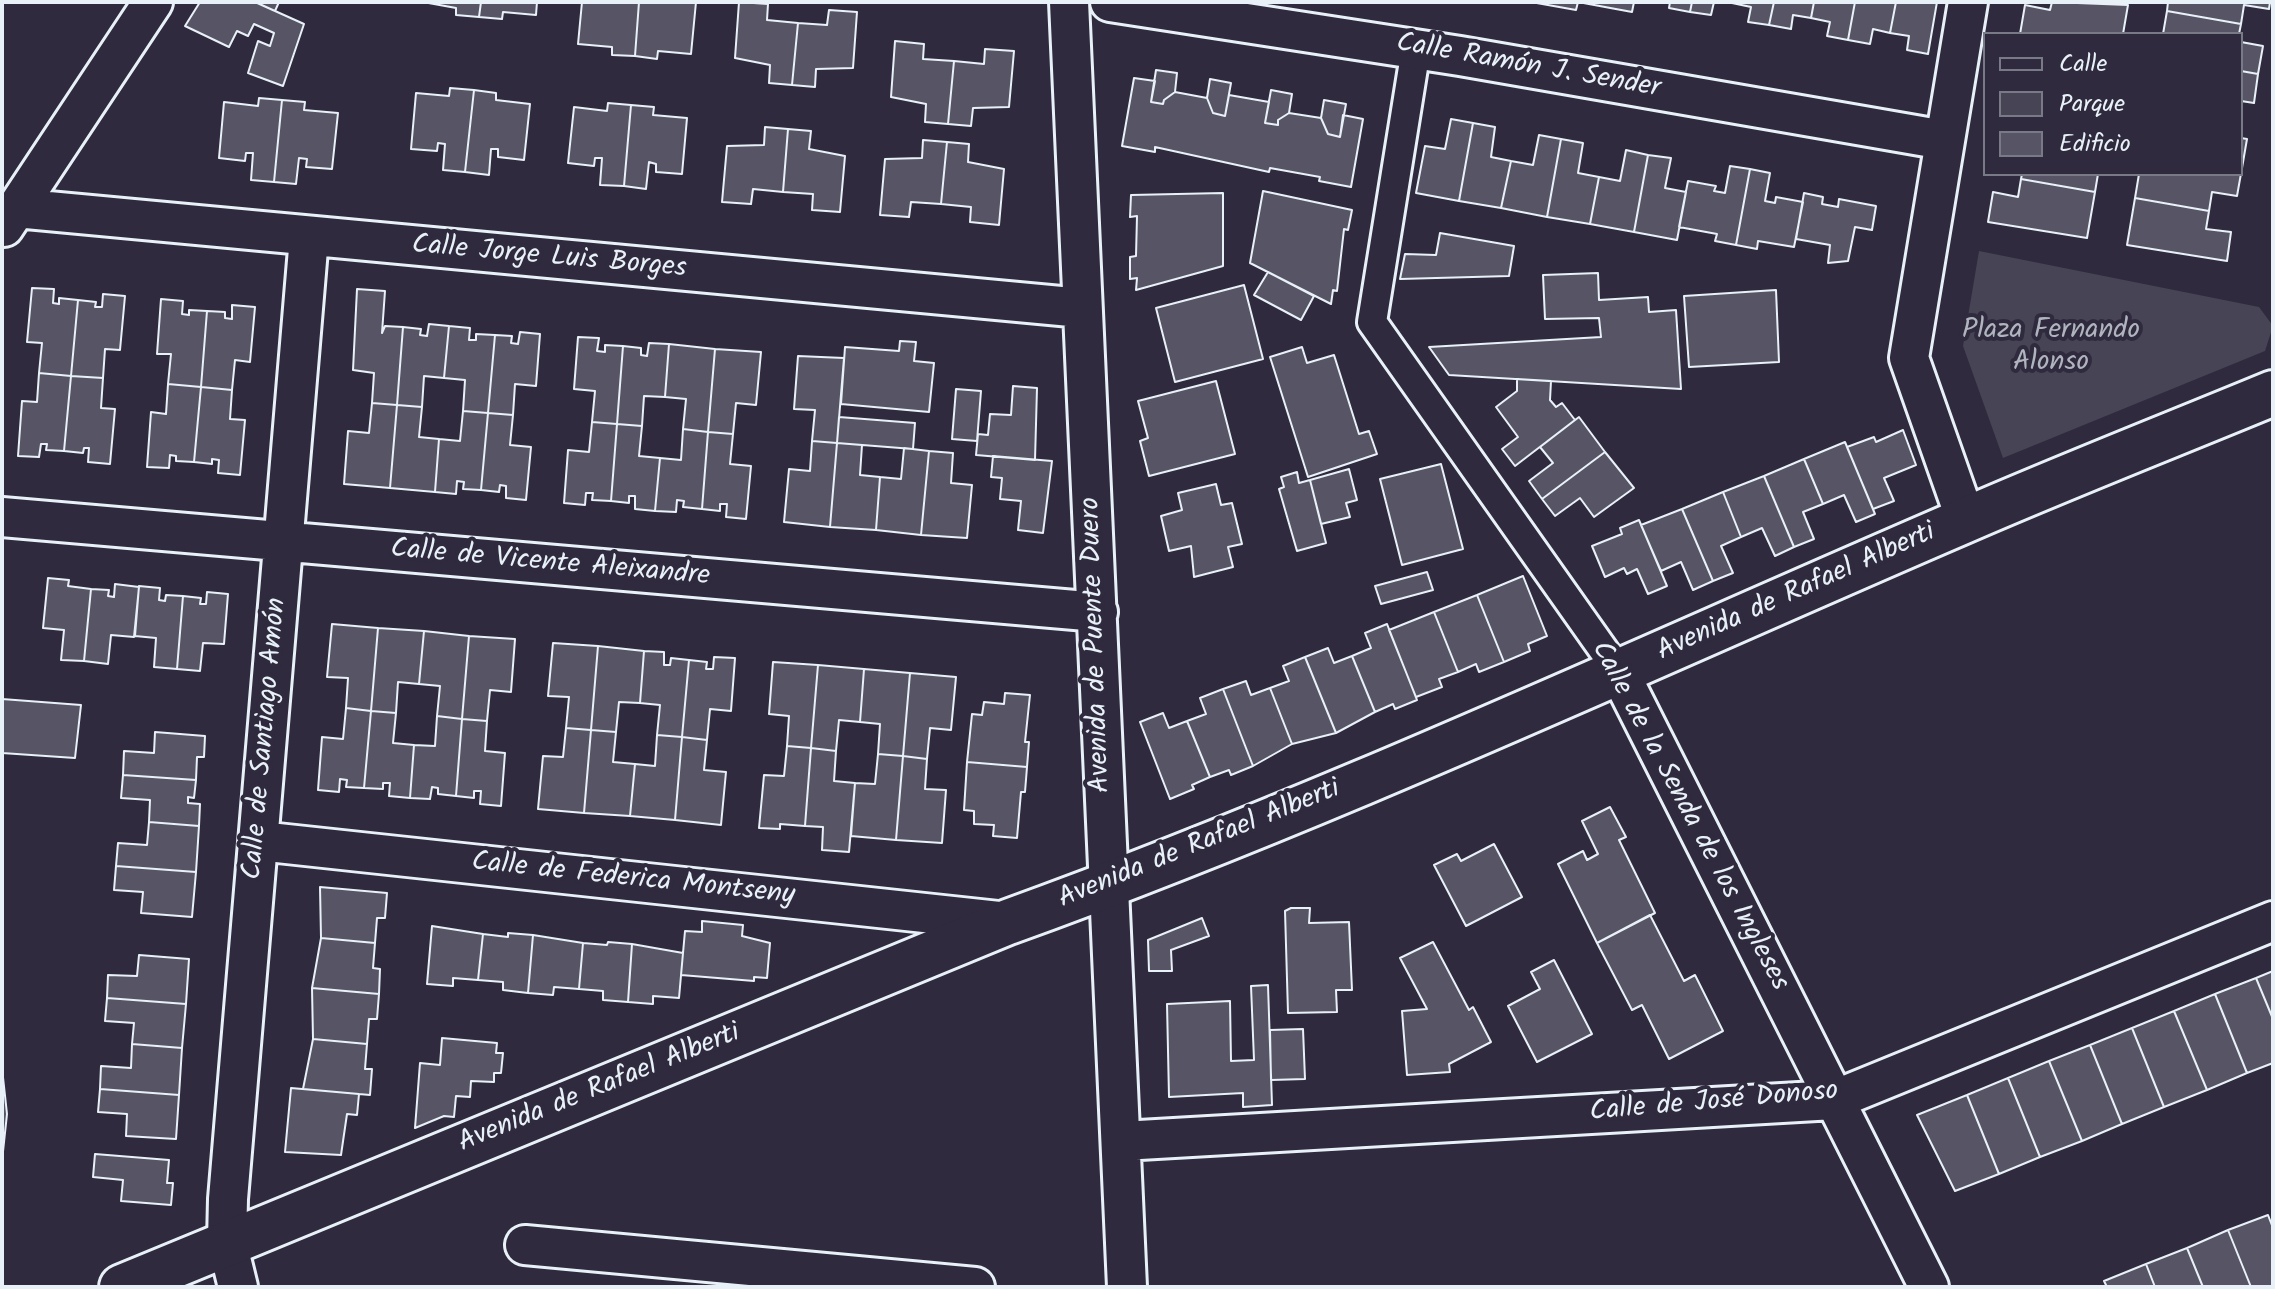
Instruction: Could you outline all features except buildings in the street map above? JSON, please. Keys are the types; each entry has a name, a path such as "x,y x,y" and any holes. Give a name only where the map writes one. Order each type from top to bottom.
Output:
{"street":[{"path":"9,219 153,2"},
{"name":"Avenida de Puente Duero","path":"1069,2 1127,1287"},
{"name":"Calle Ramón J. Sender","path":"1110,2 1416,49 1944,140"},
{"path":"1966,520 1909,358 1968,2"},
{"name":"Calle de la Senda de los Ingleses","path":"1416,49 1372,322 1619,672 1929,1287"},
{"name":"Calle Jorge Luis Borges","path":"9,219 309,237 1082,308"},
{"name":"Calle de Santiago Amón","path":"238,1287 227,1242 309,237"},
{"name":"Avenida de Rafael Alberti","path":"122,1287 1008,922 1107,887 1619,672 1966,520 2273,393"},
{"name":"Calle de Vicente Aleixandre","path":"2,517 1098,612"},
{"name":"Calle de Federica Montseny","path":"259,841 1008,922"},
{"name":"Calle de José Donoso","path":"1122,1141 1834,1100 2273,921"},
{"path":"525,1245 975,1287"}],"green space":[{"name":"Plaza Fernando Alonso","path":"1979,251 2259,307 2273,326 2265,351 2003,458 1963,346"}]}
